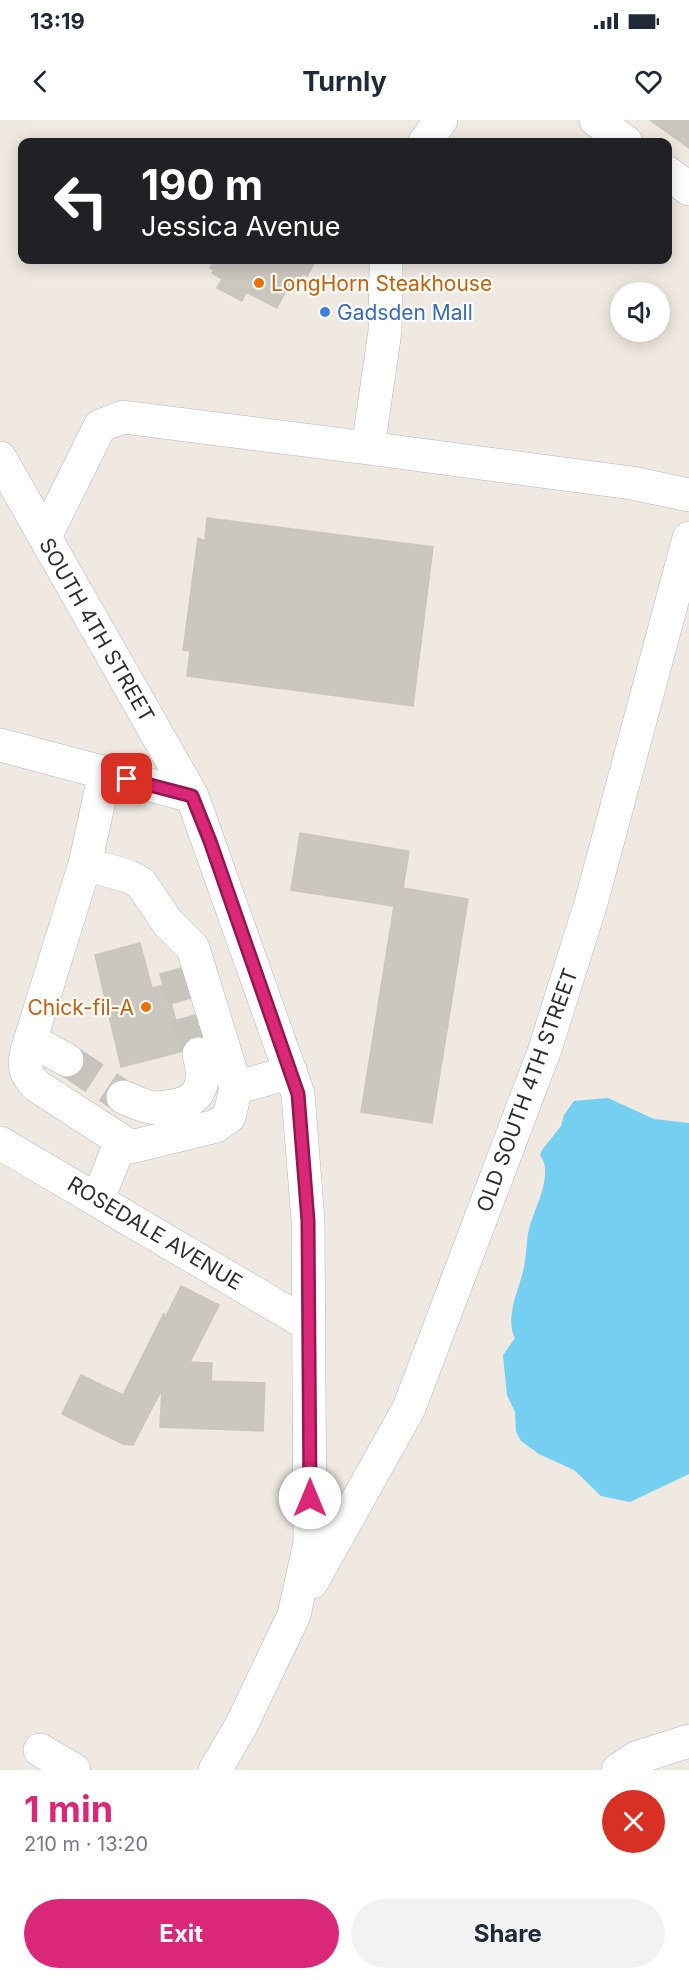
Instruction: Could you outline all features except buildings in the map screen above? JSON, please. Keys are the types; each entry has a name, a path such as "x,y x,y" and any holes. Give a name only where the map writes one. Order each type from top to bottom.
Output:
{"street":[{"path":"428,138 441,120"},
{"path":"596,120 621,138"},
{"path":"672,176 689,189"},
{"path":"368,448 385,331 386,264"},
{"path":"45,537 100,426 123,417 632,483 689,495"},
{"name":"SOUTH 4TH STREET","path":"0,458 192,796 298,1094 308,1221 310,1543 294,1615 241,1726 215,1770"},
{"name":"OLD SOUTH 4TH STREET","path":"294,1615 409,1408 545,1049 591,903 689,538"},
{"path":"0,745 192,796"},
{"path":"85,864 128,876 141,883 168,923 193,948 236,1088 229,1117 216,1126 131,1147 37,1086 26,1076 24,1064 30,1040 85,864 105,773"},
{"path":"168,923 175,969"},
{"path":"30,1040 67,1060"},
{"path":"123,1096 148,1107 182,1104 194,1098 202,1084 204,1073 199,1054"},
{"path":"236,1088 291,1072"},
{"path":"98,1200 121,1141"},
{"name":"ROSEDALE AVENUE","path":"0,1143 309,1325"},
{"path":"618,1770 636,1758 689,1741"},
{"path":"40,1750 74,1770"}],"water":[{"path":"608,1098 654,1119 689,1123 689,1474 630,1502 601,1496 574,1470 539,1454 521,1441 516,1432 515,1412 507,1395 503,1355 515,1338 512,1330 512,1312 524,1267 530,1225 545,1180 544,1162 540,1155 542,1150 561,1126 564,1115 574,1101"}],"tunnel":[{"path":"175,969 199,1054"},
{"path":"67,1060 123,1097"}],"place":[{"name":"LongHorn Steakhouse","path":"259,283"},
{"name":"Gadsden Mall","path":"325,312"},
{"name":"Chick-fil-A","path":"146,1007"}],"route":[{"path":"127,779 192,796 210,841 298,1094 308,1221 310,1498"}]}
